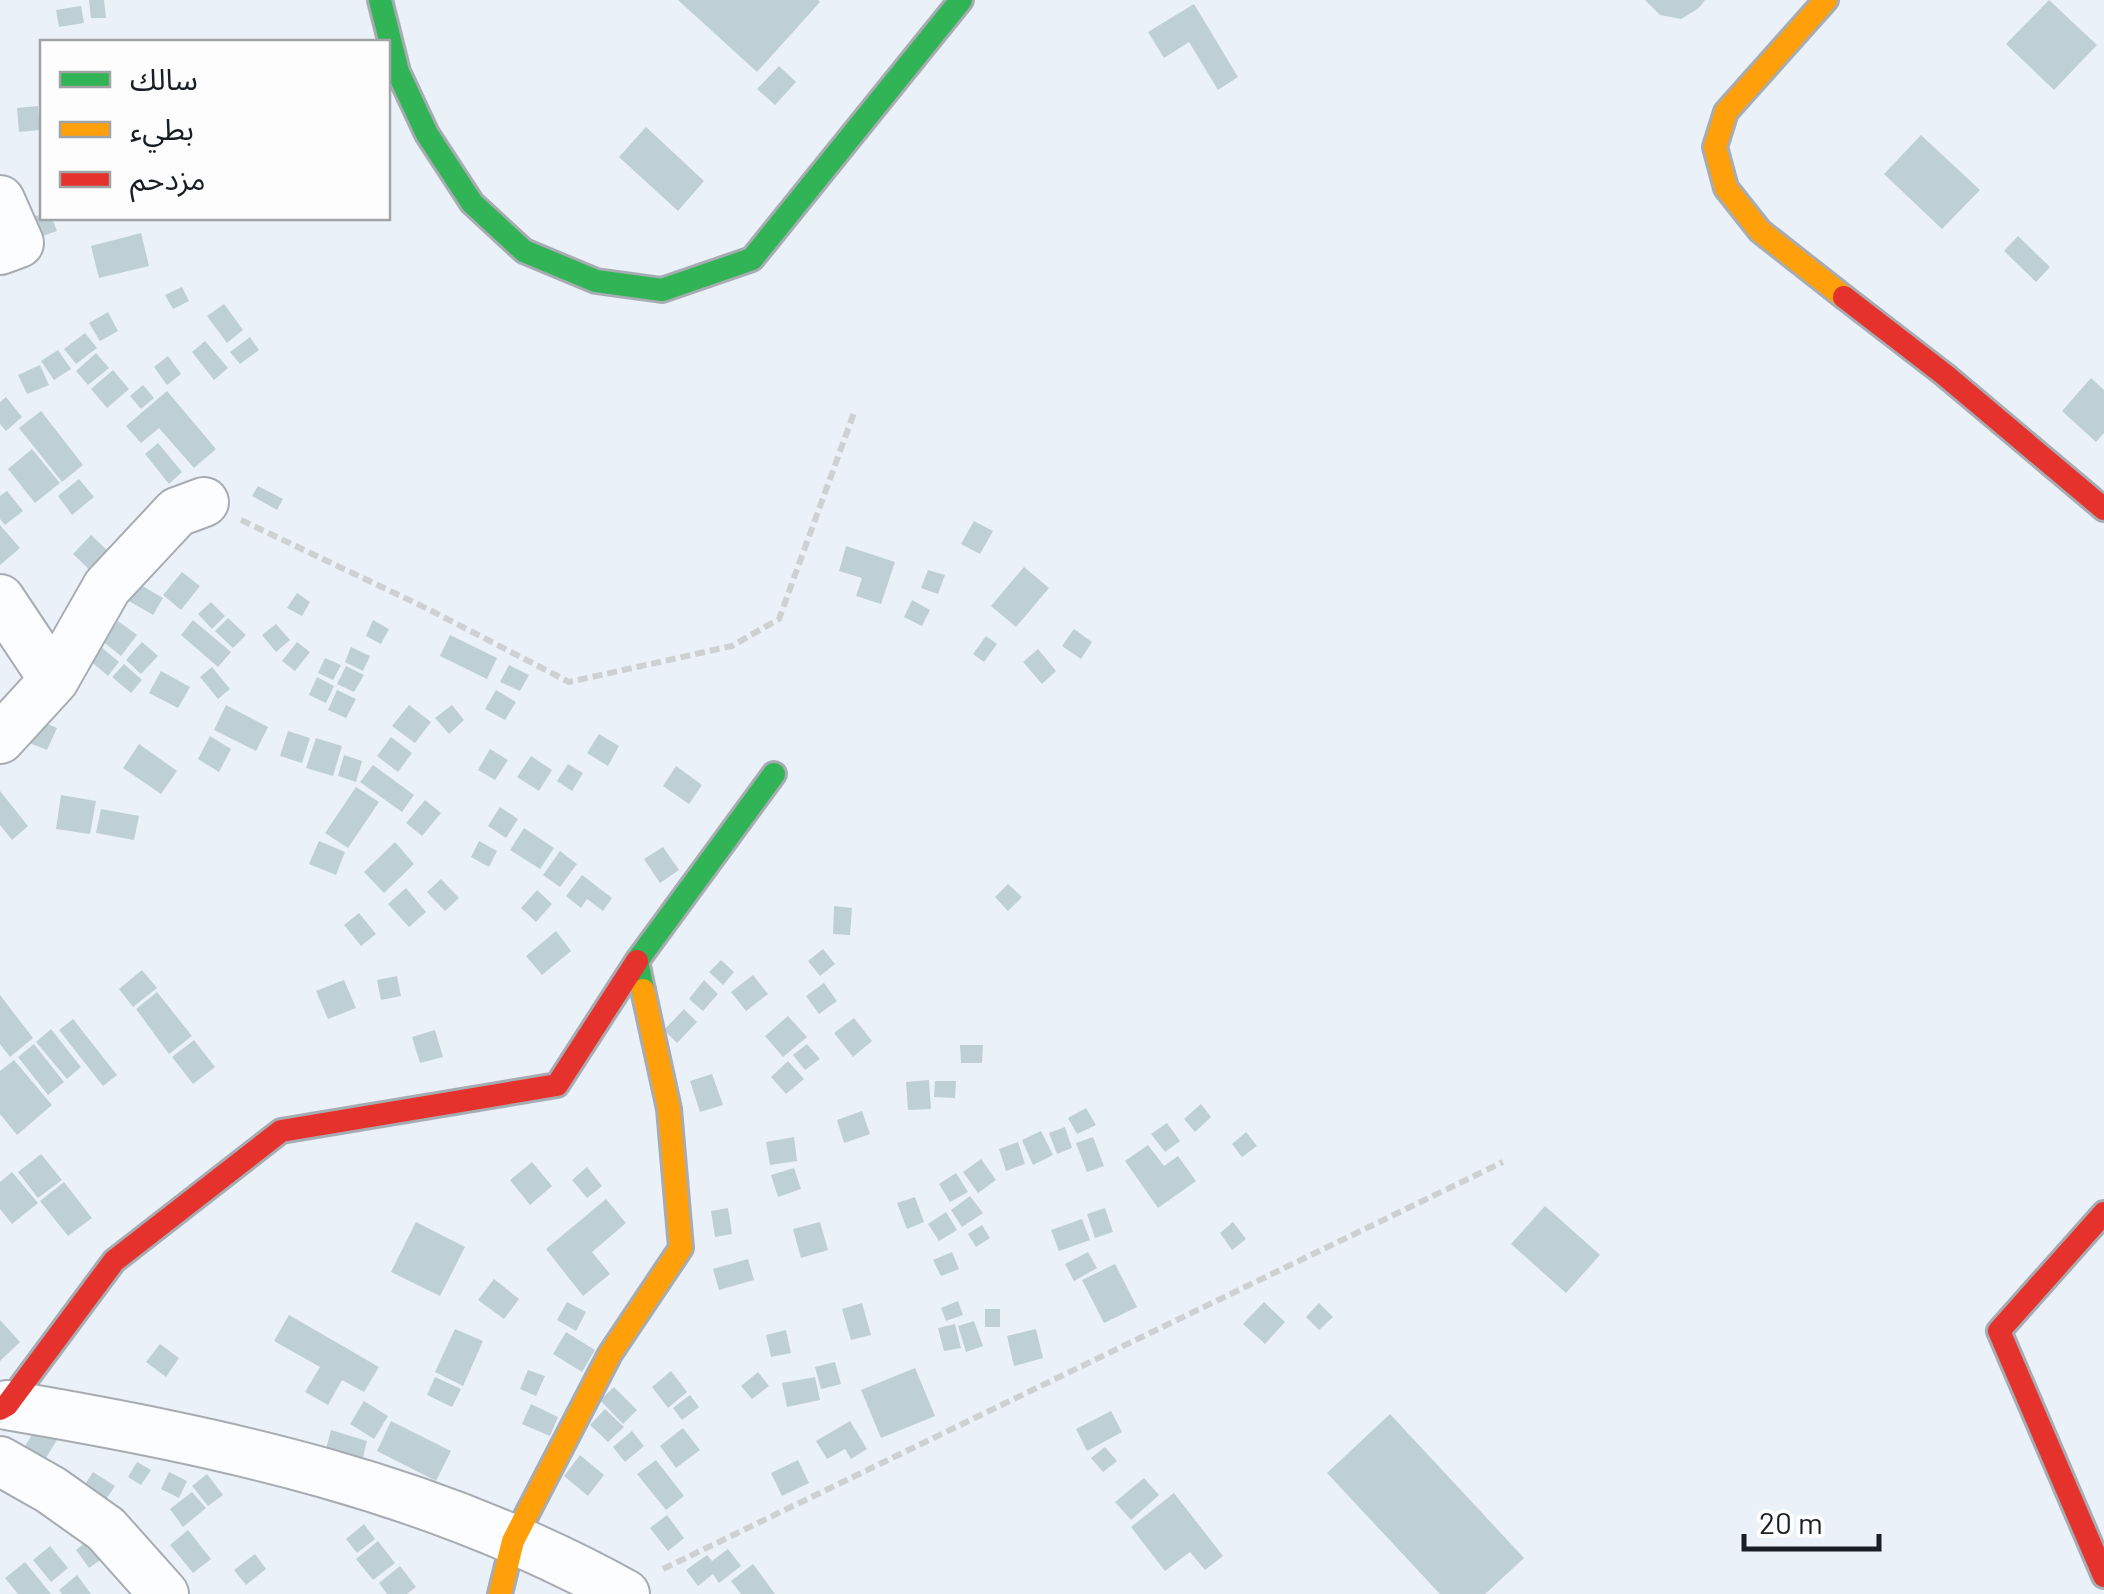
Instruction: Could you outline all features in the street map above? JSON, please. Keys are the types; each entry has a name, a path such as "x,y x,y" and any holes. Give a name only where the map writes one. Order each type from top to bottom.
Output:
{"street":[{"path":"380,0 398,72 428,134 472,203 524,251 596,281 662,290 752,260 961,0"},
{"path":"1826,0 1726,112 1715,148 1726,188 1760,231 1945,374 2104,509"},
{"path":"0,200 19,243 0,250"},
{"path":"0,739 54,680 107,587 176,512 204,502"},
{"path":"0,600 54,680"},
{"path":"622,1592 442,1510 340,1474 157,1432 3,1407 114,1261 280,1130 557,1084 636,961 774,774"},
{"path":"500,1594 513,1541 610,1354 681,1248 669,1109 636,961"},
{"path":"2104,1213 1998,1331 2104,1576"},
{"path":"0,1462 51,1490 106,1530 164,1594"}],"path":[{"path":"204,502 428,609 569,682 732,646 779,619 855,410"},
{"path":"622,1592 1503,1162"}],"building":[{"path":"89,0 104,0 106,18 91,18"},
{"path":"678,0 818,0 820,2 757,72"},
{"path":"1645,0 1705,0 1681,19 1660,15"},
{"path":"2049,0 2097,45 2054,90 2006,44"},
{"path":"1194,4 1238,77 1218,90 1189,42 1164,58 1148,32"},
{"path":"81,6 84,23 59,27 56,10"},
{"path":"779,66 796,82 775,105 757,89"},
{"path":"38,106 40,130 19,132 17,108"},
{"path":"646,127 704,181 678,211 619,157"},
{"path":"1921,135 1980,190 1942,229 1884,174"},
{"path":"40,215 40,220 53,220 57,231 34,239 27,219"},
{"path":"141,233 149,266 99,278 91,246"},
{"path":"2018,236 2050,267 2036,282 2004,251"},
{"path":"182,287 189,301 173,309 165,295"},
{"path":"224,304 243,330 227,343 207,316"},
{"path":"108,312 118,331 100,341 89,323"},
{"path":"85,333 97,348 76,364 64,349"},
{"path":"250,337 259,350 240,364 230,352"},
{"path":"205,341 228,368 214,380 192,352"},
{"path":"58,350 71,369 54,380 41,361"},
{"path":"96,353 109,368 88,385 76,371"},
{"path":"168,356 181,374 167,385 154,367"},
{"path":"40,365 49,385 27,394 18,375"},
{"path":"113,370 129,389 107,408 91,389"},
{"path":"2091,378 2104,390 2104,433 2096,442 2062,411"},
{"path":"143,385 154,398 141,409 130,396"},
{"path":"167,391 216,449 194,468 159,428 141,443 126,426"},
{"path":"6,397 22,417 6,431 0,424 0,402"},
{"path":"41,411 83,465 62,482 19,428"},
{"path":"158,443 182,472 169,484 145,454"},
{"path":"32,449 60,483 35,503 8,469"},
{"path":"79,479 94,497 72,515 58,496"},
{"path":"258,486 283,499 277,510 252,496"},
{"path":"7,491 23,511 5,525 0,519 0,496"},
{"path":"974,521 993,531 980,554 961,544"},
{"path":"0,525 20,548 0,565"},
{"path":"91,535 111,554 93,573 73,554"},
{"path":"846,546 895,562 881,604 856,596 862,578 839,571"},
{"path":"1024,567 1049,588 1016,627 991,606"},
{"path":"928,570 945,575 938,594 921,588"},
{"path":"182,572 200,586 181,610 163,595"},
{"path":"139,584 163,598 153,615 129,601"},
{"path":"297,593 310,602 302,616 287,608"},
{"path":"912,600 930,610 922,626 904,617"},
{"path":"211,602 225,616 212,629 198,614"},
{"path":"228,618 246,635 233,648 215,631"},
{"path":"193,620 231,652 218,667 181,635"},
{"path":"373,620 389,629 381,644 366,636"},
{"path":"118,621 137,635 121,656 102,641"},
{"path":"276,624 290,640 276,652 262,635"},
{"path":"1074,629 1092,642 1081,659 1062,646"},
{"path":"450,635 497,658 487,679 440,656"},
{"path":"986,636 997,644 984,662 973,654"},
{"path":"142,642 158,656 141,674 126,660"},
{"path":"297,642 310,652 295,671 282,661"},
{"path":"100,646 119,662 108,676 88,659"},
{"path":"351,647 370,656 363,671 345,662"},
{"path":"1038,649 1056,671 1042,684 1023,662"},
{"path":"325,658 341,665 333,680 318,673"},
{"path":"124,664 142,680 131,693 112,677"},
{"path":"509,665 529,675 520,691 500,682"},
{"path":"346,666 364,675 354,692 337,684"},
{"path":"212,667 230,689 218,699 200,677"},
{"path":"161,671 190,687 178,708 149,693"},
{"path":"317,677 334,686 326,703 309,695"},
{"path":"337,690 356,699 346,718 328,710"},
{"path":"496,690 516,702 505,720 485,709"},
{"path":"226,705 268,727 256,751 214,730"},
{"path":"409,705 431,722 415,743 392,726"},
{"path":"452,705 464,720 449,734 435,718"},
{"path":"36,719 57,728 47,750 27,742"},
{"path":"288,731 310,738 302,763 280,756"},
{"path":"599,734 619,746 608,766 587,753"},
{"path":"210,736 231,749 219,772 198,759"},
{"path":"391,737 412,753 398,772 377,756"},
{"path":"316,738 342,746 333,776 306,768"},
{"path":"139,744 177,771 161,794 123,768"},
{"path":"490,749 508,760 495,780 478,770"},
{"path":"344,755 362,761 356,782 338,776"},
{"path":"531,756 552,770 539,791 517,777"},
{"path":"568,764 583,773 572,791 557,781"},
{"path":"373,765 414,795 402,812 360,782"},
{"path":"676,766 702,785 689,804 663,786"},
{"path":"356,787 379,802 348,848 325,833"},
{"path":"0,791 28,826 12,840 0,825"},
{"path":"61,795 96,801 90,834 56,829"},
{"path":"425,800 441,813 422,836 406,823"},
{"path":"500,807 518,819 506,838 488,826"},
{"path":"101,809 139,816 134,840 96,833"},
{"path":"524,828 554,848 540,869 510,850"},
{"path":"319,841 345,852 336,875 309,864"},
{"path":"479,841 497,851 489,867 471,857"},
{"path":"395,842 414,864 384,893 364,872"},
{"path":"663,847 679,870 660,883 644,859"},
{"path":"560,851 577,864 560,887 543,875"},
{"path":"582,875 612,898 603,911 587,899 581,908 566,896"},
{"path":"441,879 459,898 445,911 427,892"},
{"path":"1008,884 1022,897 1008,911 995,897"},
{"path":"406,888 426,912 409,927 388,904"},
{"path":"537,890 552,904 536,922 521,908"},
{"path":"834,906 852,908 850,935 833,934"},
{"path":"359,913 376,934 361,946 344,925"},
{"path":"556,931 571,951 542,975 526,956"},
{"path":"823,949 835,964 820,976 808,961"},
{"path":"721,960 734,972 723,985 709,972"},
{"path":"142,970 157,988 133,1007 119,989"},
{"path":"753,975 768,994 746,1011 731,992"},
{"path":"397,976 401,996 381,1000 377,980"},
{"path":"344,980 356,1008 328,1019 316,991"},
{"path":"704,980 718,994 703,1011 689,999"},
{"path":"824,983 837,1001 819,1014 806,996"},
{"path":"157,992 192,1036 169,1054 136,1009"},
{"path":"0,995 33,1038 10,1057 0,1044"},
{"path":"684,1009 697,1022 677,1043 664,1030"},
{"path":"788,1016 807,1037 783,1057 765,1036"},
{"path":"854,1018 872,1041 853,1057 834,1033"},
{"path":"73,1019 117,1075 103,1086 59,1030"},
{"path":"51,1029 81,1067 67,1079 36,1042"},
{"path":"435,1030 443,1057 420,1063 412,1037"},
{"path":"194,1040 215,1067 193,1084 172,1057"},
{"path":"34,1044 64,1082 48,1095 18,1057"},
{"path":"807,1044 820,1059 805,1070 793,1055"},
{"path":"960,1045 983,1045 982,1063 961,1063"},
{"path":"14,1060 52,1105 17,1135 0,1114 0,1071"},
{"path":"788,1061 804,1079 786,1094 771,1077"},
{"path":"712,1074 723,1105 700,1112 690,1081"},
{"path":"929,1080 931,1109 908,1110 906,1082"},
{"path":"935,1081 956,1081 955,1098 934,1097"},
{"path":"1201,1104 1211,1117 1195,1132 1184,1119"},
{"path":"1086,1108 1096,1125 1077,1134 1068,1118"},
{"path":"862,1111 870,1134 844,1143 837,1120"},
{"path":"1167,1123 1180,1141 1165,1152 1151,1134"},
{"path":"1065,1127 1072,1148 1057,1154 1049,1133"},
{"path":"1041,1131 1053,1155 1033,1165 1022,1140"},
{"path":"1246,1132 1257,1146 1242,1157 1232,1144"},
{"path":"794,1137 797,1161 770,1165 766,1142"},
{"path":"1093,1137 1104,1166 1087,1172 1076,1143"},
{"path":"1018,1142 1025,1164 1006,1171 999,1149"},
{"path":"1148,1145 1164,1166 1178,1156 1196,1181 1158,1208 1125,1161"},
{"path":"41,1154 62,1180 38,1198 18,1172"},
{"path":"981,1159 996,1180 978,1193 963,1172"},
{"path":"532,1162 552,1186 530,1205 510,1180"},
{"path":"587,1167 602,1186 587,1198 572,1180"},
{"path":"794,1168 801,1189 778,1197 771,1175"},
{"path":"12,1172 38,1203 12,1224 0,1209 0,1182"},
{"path":"956,1173 968,1192 950,1202 939,1184"},
{"path":"64,1182 92,1218 68,1236 40,1201"},
{"path":"970,1196 983,1213 962,1227 951,1210"},
{"path":"915,1197 924,1222 907,1229 897,1203"},
{"path":"606,1199 626,1223 592,1252 610,1274 583,1296 546,1249"},
{"path":"1545,1206 1600,1255 1566,1293 1511,1244"},
{"path":"728,1208 732,1234 715,1237 711,1211"},
{"path":"1105,1208 1113,1232 1095,1238 1087,1214"},
{"path":"946,1212 957,1230 939,1241 928,1224"},
{"path":"1082,1219 1090,1240 1059,1251 1051,1230"},
{"path":"416,1222 465,1247 440,1296 391,1272"},
{"path":"820,1222 828,1250 801,1258 793,1229"},
{"path":"1233,1222 1246,1239 1232,1250 1220,1233"},
{"path":"982,1225 990,1238 976,1247 968,1234"},
{"path":"952,1252 959,1269 941,1276 933,1260"},
{"path":"1088,1252 1097,1268 1074,1281 1065,1264"},
{"path":"748,1259 754,1280 719,1290 713,1269"},
{"path":"1115,1264 1137,1307 1104,1323 1082,1280"},
{"path":"494,1279 519,1299 504,1319 478,1300"},
{"path":"958,1301 963,1315 946,1321 941,1308"},
{"path":"567,1302 586,1312 576,1331 557,1320"},
{"path":"1264,1302 1285,1322 1265,1344 1243,1324"},
{"path":"862,1303 871,1335 851,1340 842,1309"},
{"path":"1319,1303 1333,1317 1319,1330 1306,1317"},
{"path":"985,1309 1000,1309 1000,1327 985,1327"},
{"path":"289,1315 379,1367 364,1392 342,1380 328,1405 305,1392 320,1367 274,1341"},
{"path":"0,1320 20,1342 0,1361"},
{"path":"974,1321 983,1346 966,1352 958,1326"},
{"path":"955,1324 961,1348 944,1351 938,1328"},
{"path":"455,1329 483,1341 463,1386 435,1372"},
{"path":"1036,1329 1043,1358 1014,1366 1007,1336"},
{"path":"786,1330 791,1353 771,1357 766,1335"},
{"path":"566,1332 595,1350 582,1372 553,1354"},
{"path":"160,1344 179,1358 166,1377 146,1362"},
{"path":"835,1362 841,1384 821,1389 815,1367"},
{"path":"915,1368 935,1416 881,1438 861,1390"},
{"path":"528,1370 545,1376 536,1396 520,1389"},
{"path":"671,1371 687,1392 668,1408 652,1387"},
{"path":"758,1372 769,1386 752,1399 741,1386"},
{"path":"435,1377 461,1389 452,1407 427,1395"},
{"path":"815,1377 820,1400 787,1407 782,1383"},
{"path":"614,1387 637,1410 623,1424 600,1400"},
{"path":"690,1395 699,1407 682,1420 673,1408"},
{"path":"364,1401 388,1416 374,1439 350,1424"},
{"path":"531,1404 558,1417 550,1436 522,1424"},
{"path":"605,1409 624,1427 608,1442 590,1425"},
{"path":"1111,1411 1122,1432 1087,1451 1076,1429"},
{"path":"1390,1414 1524,1558 1485,1594 1440,1594 1327,1473"},
{"path":"391,1421 451,1451 436,1481 377,1451"},
{"path":"850,1421 867,1449 851,1459 845,1449 827,1459 816,1441"},
{"path":"37,1427 57,1440 41,1466 20,1454"},
{"path":"683,1428 700,1450 676,1468 660,1446"},
{"path":"331,1430 367,1441 361,1465 325,1453"},
{"path":"632,1431 644,1446 625,1462 613,1447"},
{"path":"1105,1447 1117,1461 1103,1472 1091,1458"},
{"path":"580,1455 604,1475 588,1496 564,1476"},
{"path":"656,1460 684,1496 666,1510 637,1474"},
{"path":"798,1460 809,1483 782,1496 771,1473"},
{"path":"137,1462 151,1470 141,1485 128,1477"},
{"path":"93,1472 115,1486 98,1511 77,1497"},
{"path":"169,1472 187,1481 179,1498 161,1489"},
{"path":"207,1474 223,1495 208,1506 192,1486"},
{"path":"1144,1478 1159,1495 1131,1520 1115,1502"},
{"path":"192,1492 206,1508 183,1527 170,1509"},
{"path":"1174,1493 1223,1556 1205,1570 1190,1552 1165,1571 1131,1527"},
{"path":"667,1515 684,1538 668,1551 650,1528"},
{"path":"364,1524 375,1539 357,1553 346,1539"},
{"path":"188,1530 211,1559 193,1573 170,1545"},
{"path":"97,1533 112,1552 89,1568 76,1550"},
{"path":"378,1541 395,1563 373,1580 356,1559"},
{"path":"50,1546 68,1568 51,1582 33,1560"},
{"path":"728,1549 741,1566 719,1583 713,1574 698,1586 686,1570 707,1555 712,1561"},
{"path":"255,1554 266,1569 246,1585 234,1570"},
{"path":"25,1562 51,1594 18,1594 5,1578"},
{"path":"753,1564 775,1594 741,1594 731,1581"},
{"path":"400,1566 416,1587 407,1594 387,1594 379,1583"},
{"path":"77,1575 91,1594 62,1594 59,1590"}],"traffic: fast":[{"path":"380,0 398,72 427,134 472,203 524,251 596,281 662,290 752,259 961,0"},
{"path":"643,990 637,961 774,774"}],"traffic: slow":[{"path":"1826,0 1726,112 1715,147 1726,188 1760,231 1844,297"},
{"path":"500,1594 513,1541 610,1354 681,1248 669,1109 643,990"}],"traffic: jam":[{"path":"1844,297 1945,375 2104,509"},
{"path":"0,1409 7,1405 114,1261 281,1131 557,1085 637,961"},
{"path":"2104,1213 1999,1331 2104,1576"}]}
